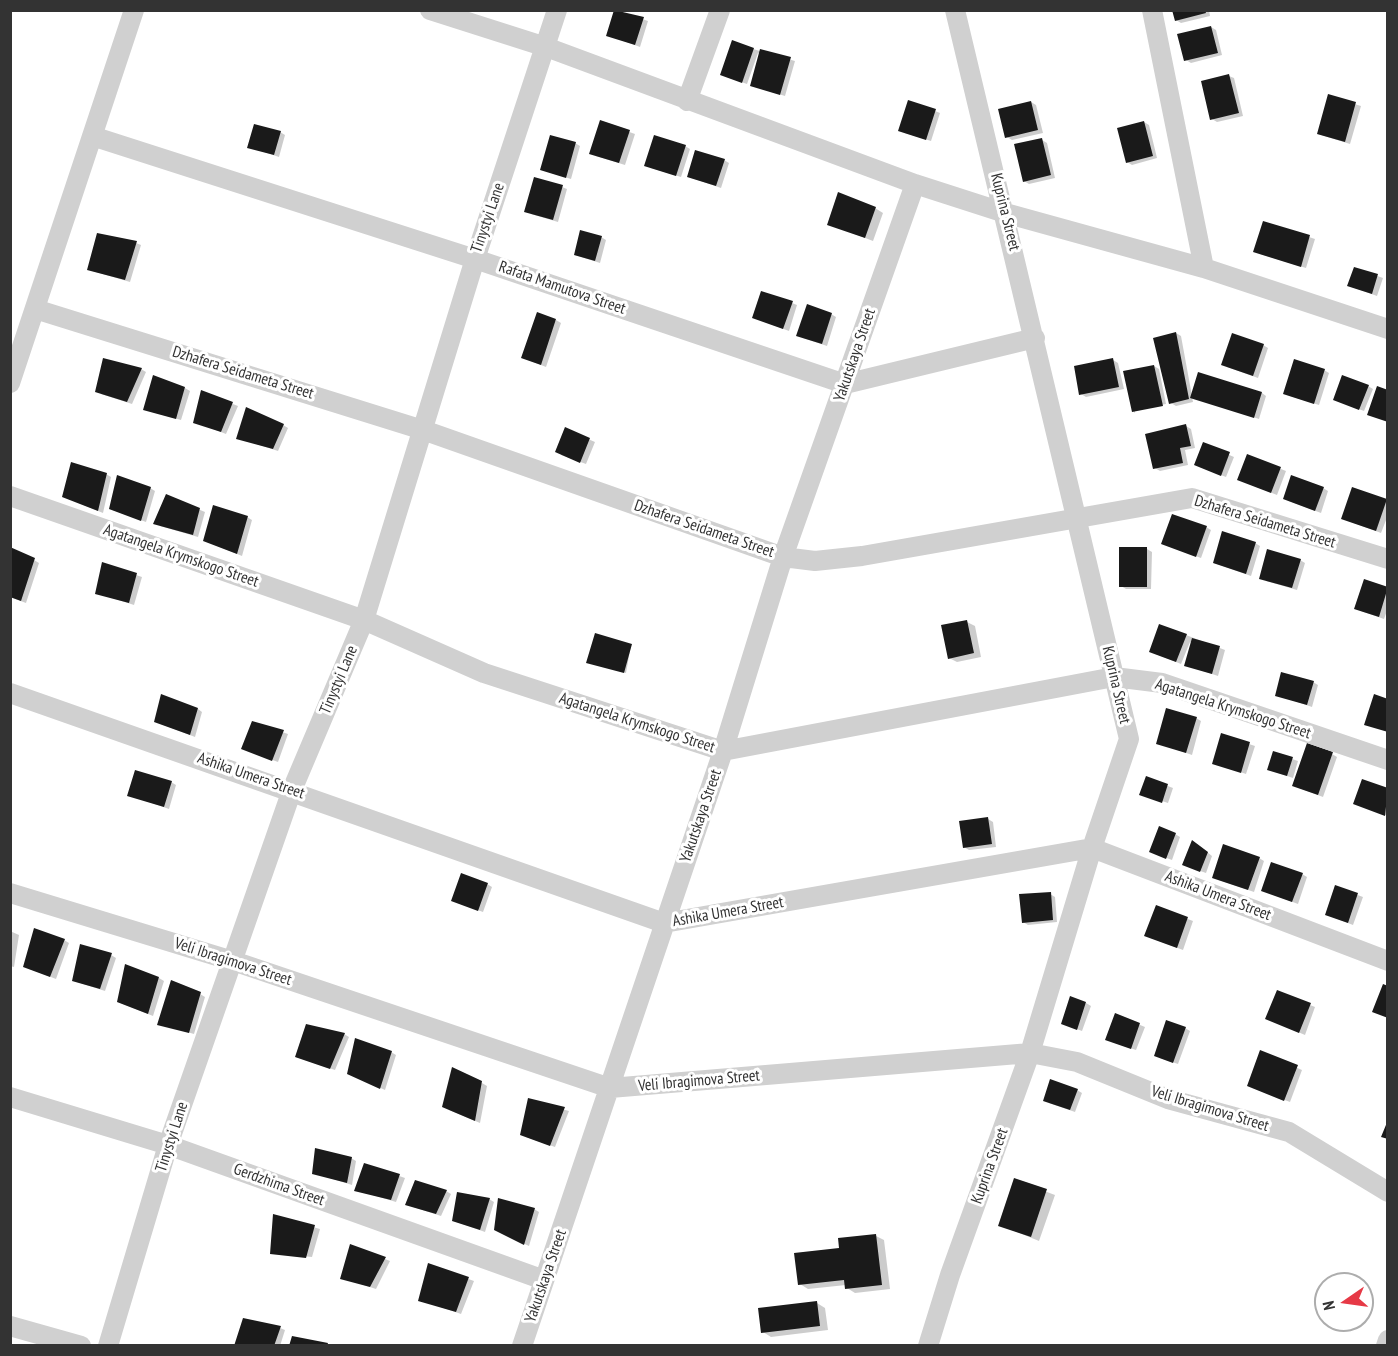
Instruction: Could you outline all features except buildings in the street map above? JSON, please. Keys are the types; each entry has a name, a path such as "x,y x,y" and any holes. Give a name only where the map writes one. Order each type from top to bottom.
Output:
{"street":[{"path":"10,383 134,10"},
{"path":"430,10 546,47 687,101 1005,213 1204,268 1388,329"},
{"name":"Tinystyi Lane","path":"108,1346 168,1145 292,790 364,620 475,259 546,47 556,10"},
{"path":"687,101 720,10"},
{"name":"Kuprina Street","path":"928,1346 950,1275 1030,1053 1092,848 1129,739 955,10"},
{"path":"1152,10 1204,268"},
{"name":"Rafata Mamutova Street","path":"92,136 475,259 845,384"},
{"name":"Yakutskaya Street","path":"522,1346 723,751 783,557 915,183"},
{"name":"Dzhafera Seidameta Street","path":"35,309 423,430 783,557 815,561 862,556 1077,516 1192,498 1388,559"},
{"path":"845,384 1035,338"},
{"name":"Agatangela Krymskogo Street","path":"10,496 364,620 484,673 723,751 1114,677 1162,683 1388,760"},
{"name":"Ashika Umera Street","path":"10,693 292,790 664,924 1092,848 1388,961"},
{"name":"Veli Ibragimova Street","path":"10,892 232,961 610,1088 1030,1053 1077,1062 1168,1099 1289,1132 1388,1192"},
{"name":"Gerdzhima Street","path":"10,1097 168,1145 544,1280"},
{"path":"10,1326 81,1346"},
{"path":"1386,1346 1388,1340"}]}
